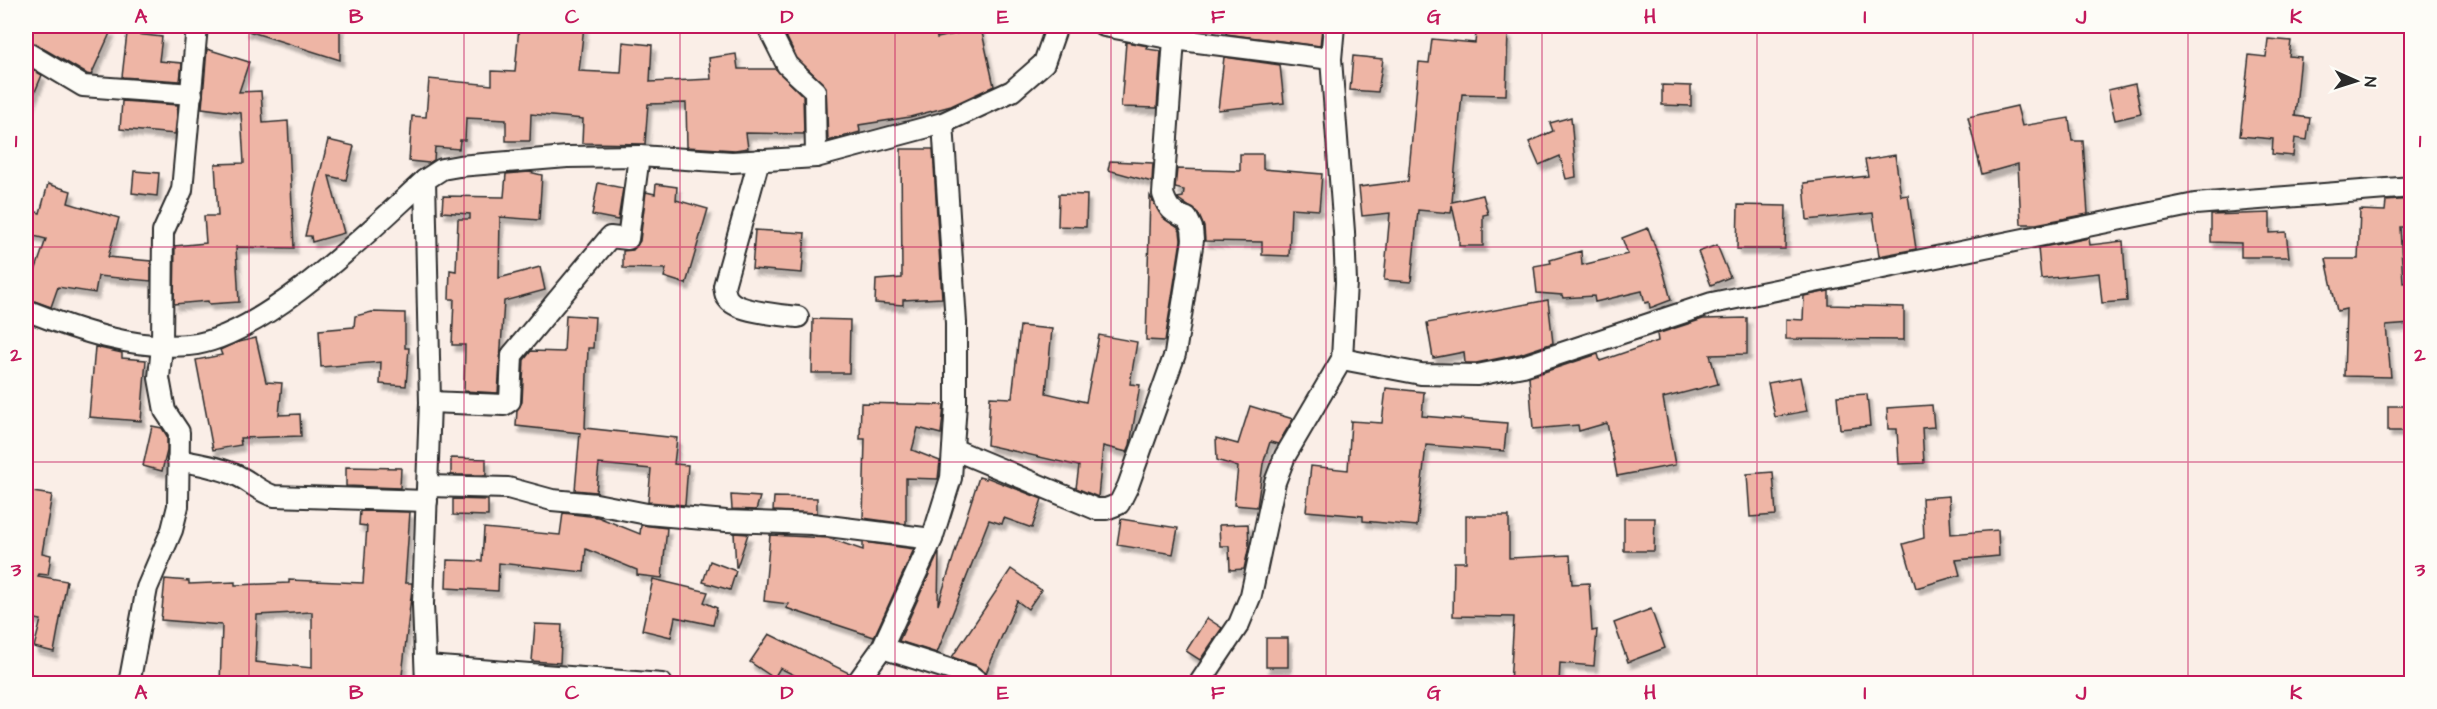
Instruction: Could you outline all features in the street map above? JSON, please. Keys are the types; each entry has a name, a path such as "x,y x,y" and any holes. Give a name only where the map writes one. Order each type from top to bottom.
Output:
{"street":[{"path":"129,684 147,588 172,530 178,506 179,432 165,411 159,378 162,345 163,232 182,190 196,26"},
{"path":"770,26 770,31 787,65 815,91 816,157"},
{"path":"26,310 77,330 162,345 190,345 225,336 266,313 325,271 425,180 442,169 567,158 639,156 732,162 816,157 942,123 1012,91 1044,63 1057,26"},
{"path":"1104,26 1174,39 1331,59"},
{"path":"1199,684 1239,624 1251,596 1275,482 1285,456 1342,359 1346,309 1344,232 1331,59 1334,26"},
{"path":"954,449 1095,509 1106,509 1119,504 1128,486 1175,354 1189,278 1192,228 1187,218 1174,214 1167,207 1163,194 1174,39"},
{"path":"26,52 83,86 192,94"},
{"path":"856,684 882,648 932,539 951,478 954,449 956,323 942,123"},
{"path":"430,402 504,405 510,401 512,355 610,237 628,238 639,156"},
{"path":"759,160 724,286 726,298 734,305 743,308 798,317"},
{"path":"425,180 430,402 423,604 427,675 662,684"},
{"path":"1342,359 1420,374 1477,375 1523,366 1712,303 2183,206 2412,187"},
{"path":"178,460 232,474 262,493 274,496 427,493 508,488 552,500 596,504 647,514 726,521 812,524 932,539"},
{"path":"882,648 971,676 981,684"}],"building":[{"path":"26,26 85,26 83,28 111,31 91,75 26,40"},
{"path":"246,26 340,26 340,60 245,30"},
{"path":"519,26 584,26 579,71 621,73 623,42 652,45 650,82 711,79 709,58 736,54 738,69 776,69 803,96 804,134 746,133 748,148 735,150 687,147 686,103 648,104 645,144 582,143 583,119 531,114 530,141 506,141 506,120 466,118 465,140 460,140 459,149 435,147 434,160 429,163 409,161 412,116 426,117 429,79 492,85 492,71 515,72"},
{"path":"809,26 934,26 937,38 981,28 994,86 951,106 910,117 859,125 860,132 828,141 826,87 797,58 786,36"},
{"path":"1227,26 1322,28 1320,46 1226,34"},
{"path":"127,33 162,37 159,61 182,63 180,81 122,77"},
{"path":"1476,33 1508,33 1506,95 1462,94 1452,202 1483,195 1488,214 1483,215 1483,246 1459,246 1452,205 1451,213 1418,210 1411,282 1384,280 1390,213 1362,216 1359,187 1408,181 1419,62 1429,63 1432,39 1475,43"},
{"path":"2268,39 2291,41 2289,56 2301,57 2295,116 2310,118 2307,140 2295,138 2293,156 2272,154 2273,139 2240,136 2249,55 2266,57"},
{"path":"1126,42 1161,51 1157,108 1121,107"},
{"path":"207,49 249,62 239,92 261,91 263,123 288,121 294,248 236,247 239,302 209,304 208,301 174,304 175,246 206,243 204,216 218,216 215,164 244,163 241,113 202,108"},
{"path":"1353,56 1383,59 1378,92 1350,90"},
{"path":"1224,57 1280,65 1284,103 1218,110"},
{"path":"26,66 42,75 26,113"},
{"path":"2135,84 2141,114 2115,120 2108,90"},
{"path":"1662,85 1691,86 1691,106 1662,105"},
{"path":"122,101 178,105 175,134 120,129"},
{"path":"2017,106 2022,126 2069,118 2072,141 2083,141 2088,214 2036,224 2021,224 2018,164 1982,174 1968,117"},
{"path":"1571,117 1576,177 1566,179 1560,156 1539,165 1529,142 1553,131 1550,123"},
{"path":"328,140 354,146 346,180 329,176 344,233 312,242 311,236 305,236"},
{"path":"901,149 933,149 942,298 903,300 903,305 875,303 876,280 902,278"},
{"path":"1240,154 1263,154 1263,169 1322,174 1319,210 1291,208 1289,256 1262,255 1262,242 1205,241 1204,227 1198,213 1177,198 1183,197 1184,190 1175,188 1177,169 1240,171"},
{"path":"1895,155 1901,196 1908,195 1916,249 1879,256 1873,213 1807,220 1804,183 1868,176 1865,160"},
{"path":"1110,161 1153,163 1152,182 1108,170"},
{"path":"134,171 159,173 157,196 132,193"},
{"path":"529,172 542,175 539,220 500,217 499,278 540,267 545,290 504,301 498,393 464,391 465,345 452,345 454,299 449,299 450,270 456,271 458,219 470,219 470,214 442,212 443,196 504,197 506,174"},
{"path":"598,183 623,188 618,220 592,215"},
{"path":"48,184 71,191 68,203 119,218 108,257 151,261 151,281 98,276 95,293 58,287 51,307 26,298 46,239 26,234 33,211 40,213"},
{"path":"656,184 677,187 676,200 708,209 686,284 664,277 666,269 623,268 623,251 633,250 640,241 646,192 655,194"},
{"path":"1059,194 1087,195 1086,227 1058,226"},
{"path":"1150,196 1162,217 1178,228 1181,240 1165,341 1146,340"},
{"path":"2412,199 2412,227 2400,227 2403,283 2412,282 2412,324 2386,326 2391,377 2344,376 2346,309 2337,311 2326,259 2358,259 2360,210 2385,211 2386,201"},
{"path":"1738,205 1786,206 1785,249 1737,249"},
{"path":"2270,213 2270,233 2286,232 2289,257 2241,257 2241,243 2211,242 2211,215"},
{"path":"1648,228 1671,300 1650,308 1649,302 1645,303 1642,291 1595,302 1594,296 1563,298 1562,295 1537,293 1534,266 1551,263 1550,260 1581,251 1582,265 1628,254 1622,238"},
{"path":"755,230 805,233 802,273 752,269"},
{"path":"2089,238 2090,245 2123,241 2127,301 2102,303 2099,273 2041,279 2038,248"},
{"path":"1717,245 1730,277 1711,285 1698,252"},
{"path":"1829,291 1829,305 1904,307 1904,340 1786,339 1786,319 1803,320 1804,296"},
{"path":"1548,300 1553,343 1520,354 1476,363 1465,363 1464,352 1433,358 1427,323"},
{"path":"372,312 405,313 405,348 409,348 406,386 380,384 381,362 321,367 319,330 354,327 355,316"},
{"path":"566,315 595,317 593,348 588,348 585,428 677,438 674,464 688,465 685,505 648,502 651,469 599,464 596,492 575,490 580,433 516,426 517,410 522,402 524,360 531,351 564,352"},
{"path":"1747,318 1747,354 1710,355 1718,384 1663,398 1675,465 1617,476 1607,423 1579,431 1578,425 1533,429 1529,377 1598,354 1600,361 1658,341 1657,334 1703,319"},
{"path":"813,319 850,320 849,373 812,373"},
{"path":"1020,326 1052,329 1046,393 1086,402 1099,335 1137,342 1130,384 1140,385 1130,445 1127,452 1103,446 1098,497 1076,488 1079,466 987,445 990,397 1012,398"},
{"path":"256,338 266,382 282,383 279,415 300,414 301,436 240,438 241,445 213,450 196,360 222,355 220,350 235,343"},
{"path":"95,347 122,353 122,358 146,360 141,421 89,417"},
{"path":"1800,377 1807,411 1775,417 1768,383"},
{"path":"1386,388 1424,392 1422,416 1507,423 1504,451 1426,445 1417,526 1363,521 1363,516 1306,511 1311,466 1348,470 1351,421 1382,423"},
{"path":"1867,394 1870,426 1840,429 1837,396"},
{"path":"861,403 944,405 941,434 918,428 912,450 940,461 938,479 906,478 906,524 863,518 865,439 860,439"},
{"path":"1932,405 1934,427 1922,428 1924,463 1899,464 1897,429 1888,429 1887,408"},
{"path":"1250,406 1293,419 1278,444 1270,442 1263,464 1257,507 1234,505 1238,467 1217,460 1216,438 1238,444"},
{"path":"2388,406 2412,406 2412,431 2388,431"},
{"path":"152,426 162,428 167,436 167,451 162,471 143,466"},
{"path":"451,458 486,459 486,475 451,475"},
{"path":"346,467 401,468 400,488 346,486"},
{"path":"1773,472 1776,515 1750,517 1747,474"},
{"path":"979,477 986,479 986,477 1042,499 1032,528 1004,518 1002,524 989,520 937,653 899,641 939,552 938,605"},
{"path":"26,491 52,495 42,553 51,555 48,575 39,574 38,576 67,581 54,652 34,647 41,620 26,617 30,583 26,583"},
{"path":"731,495 760,497 756,510 732,509"},
{"path":"1949,496 1951,534 1998,530 1999,556 1956,560 1960,575 1916,588 1903,544 1924,538 1922,498"},
{"path":"774,497 817,498 817,513 773,511"},
{"path":"453,499 488,500 488,516 453,515"},
{"path":"360,511 410,512 405,583 412,583 412,588 401,684 220,684 222,625 161,620 165,579 189,581 189,584 235,582 235,585 289,583 289,580 363,583 367,526 359,525","holes":["312,612 312,668 255,662 257,615"]},
{"path":"563,513 598,517 640,534 641,525 667,528 662,578 637,575 637,570 586,549 584,572 499,563 498,591 446,588 447,560 482,561 484,528 560,535"},
{"path":"1466,516 1509,516 1509,558 1570,555 1572,584 1589,583 1592,631 1597,630 1594,666 1560,663 1559,684 1510,684 1514,617 1453,616 1454,562 1466,562"},
{"path":"1624,518 1655,518 1654,551 1624,551"},
{"path":"1121,519 1178,528 1173,554 1117,545"},
{"path":"1248,524 1249,546 1244,569 1230,570 1229,546 1220,546 1219,525"},
{"path":"734,533 748,534 737,567 736,567"},
{"path":"770,535 828,538 863,550 863,542 914,549 874,637 786,608 789,604 764,601"},
{"path":"710,561 736,571 730,590 703,582"},
{"path":"1011,569 1041,590 1028,609 1017,601 986,673 975,665 952,657"},
{"path":"653,579 708,592 704,602 717,608 713,625 675,617 671,637 642,630"},
{"path":"1651,609 1665,648 1628,662 1614,623"},
{"path":"1207,618 1222,628 1200,660 1186,651"},
{"path":"535,624 562,625 560,663 532,661"},
{"path":"769,634 849,673 844,684 812,684 780,668 774,678 750,662"},
{"path":"1266,638 1288,638 1288,667 1266,667"}]}
